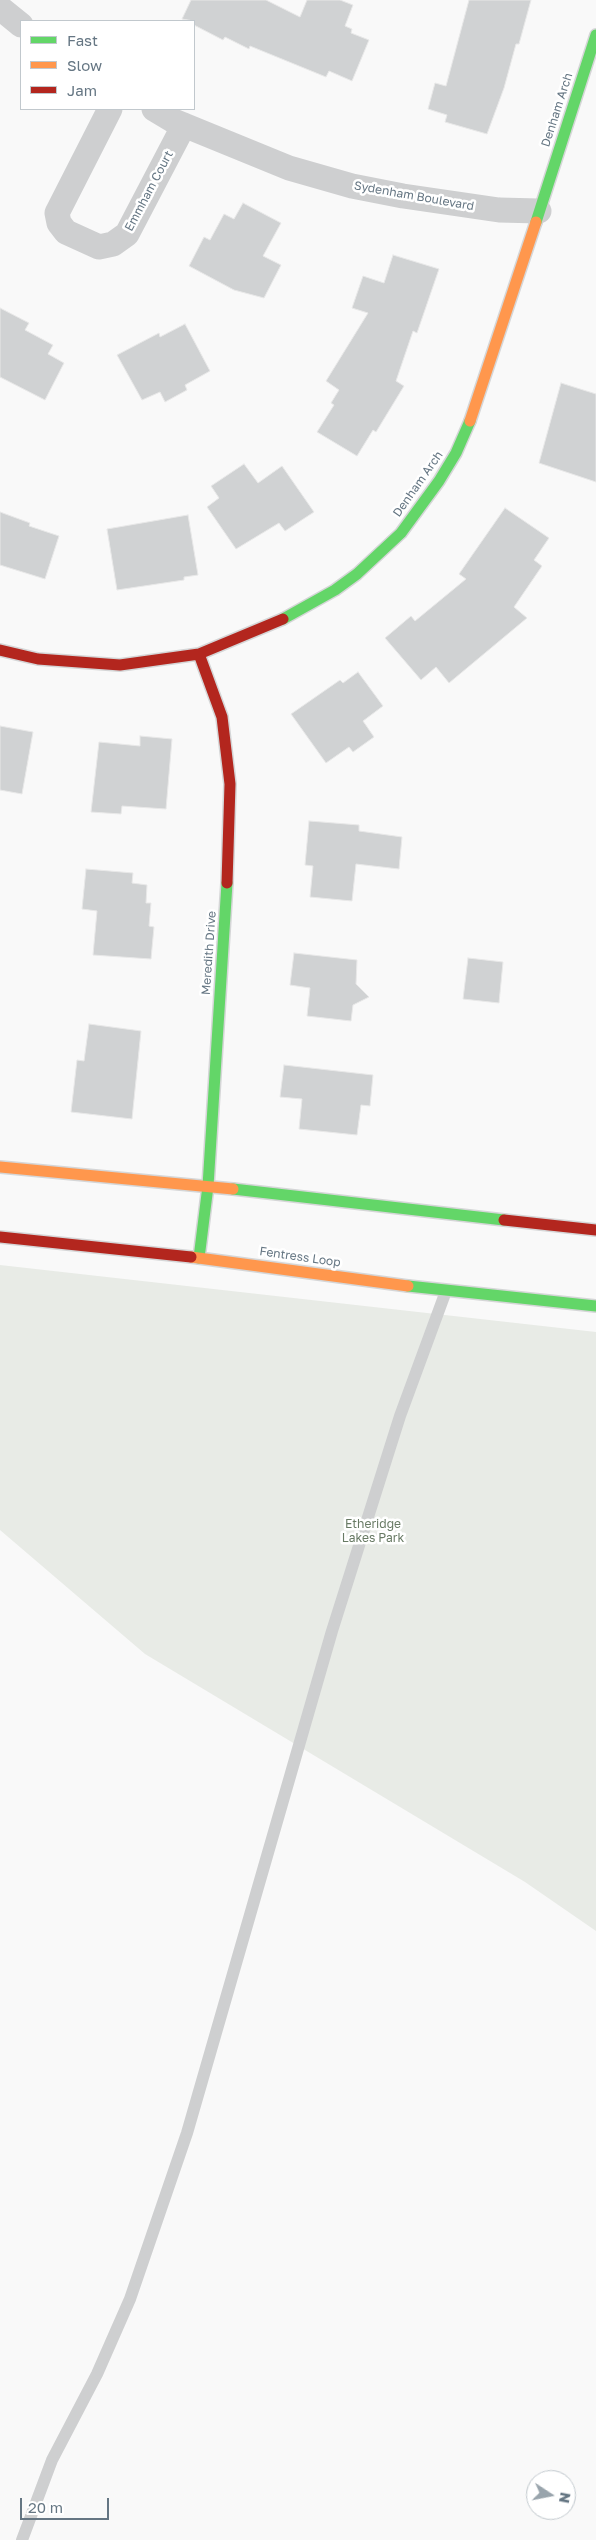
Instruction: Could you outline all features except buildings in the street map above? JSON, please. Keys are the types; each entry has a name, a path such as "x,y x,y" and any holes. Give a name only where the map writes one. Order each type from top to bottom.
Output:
{"street":[{"path":"0,8 20,24"},
{"name":"Denham Arch","path":"0,650 48,660 120,665 199,654 286,618 335,590 357,574 401,532 439,481 456,453 476,408 596,35"},
{"name":"Emmham Court","path":"109,110 58,212 59,222 66,232 99,247 113,244 127,234 184,125"},
{"name":"Sydenham Boulevard","path":"156,110 184,125 290,168 352,186 403,196 500,210 539,211"},
{"name":"Meredith Drive","path":"199,654 222,718 230,784 228,869 208,1186 200,1258"},
{"path":"0,1168 208,1186 596,1230"},
{"name":"Fentress Loop","path":"0,1237 200,1258 446,1291 596,1306"}],"lane":[{"path":"22,2540 52,2460 97,2374 130,2299 174,2170 335,1622 400,1416 446,1291"}],"green space":[{"name":"Etheridge Lakes Park","path":"0,1265 596,1332 596,1931 525,1882 145,1654 0,1530"}],"traffic: fast":[{"path":"536,222 596,35"},
{"path":"283,619 335,590 357,574 401,533 439,481 456,453 470,421"},
{"path":"199,1258 208,1186 227,883"},
{"path":"233,1189 504,1220"},
{"path":"408,1286 596,1306"}],"traffic: slow":[{"path":"470,421 536,222"},
{"path":"0,1167 233,1189"},
{"path":"191,1257 408,1286"}],"traffic: jam":[{"path":"0,650 38,659 120,665 199,654 283,619"},
{"path":"199,654 222,717 230,784 227,883"},
{"path":"504,1220 596,1230"},
{"path":"0,1237 191,1257"}]}
